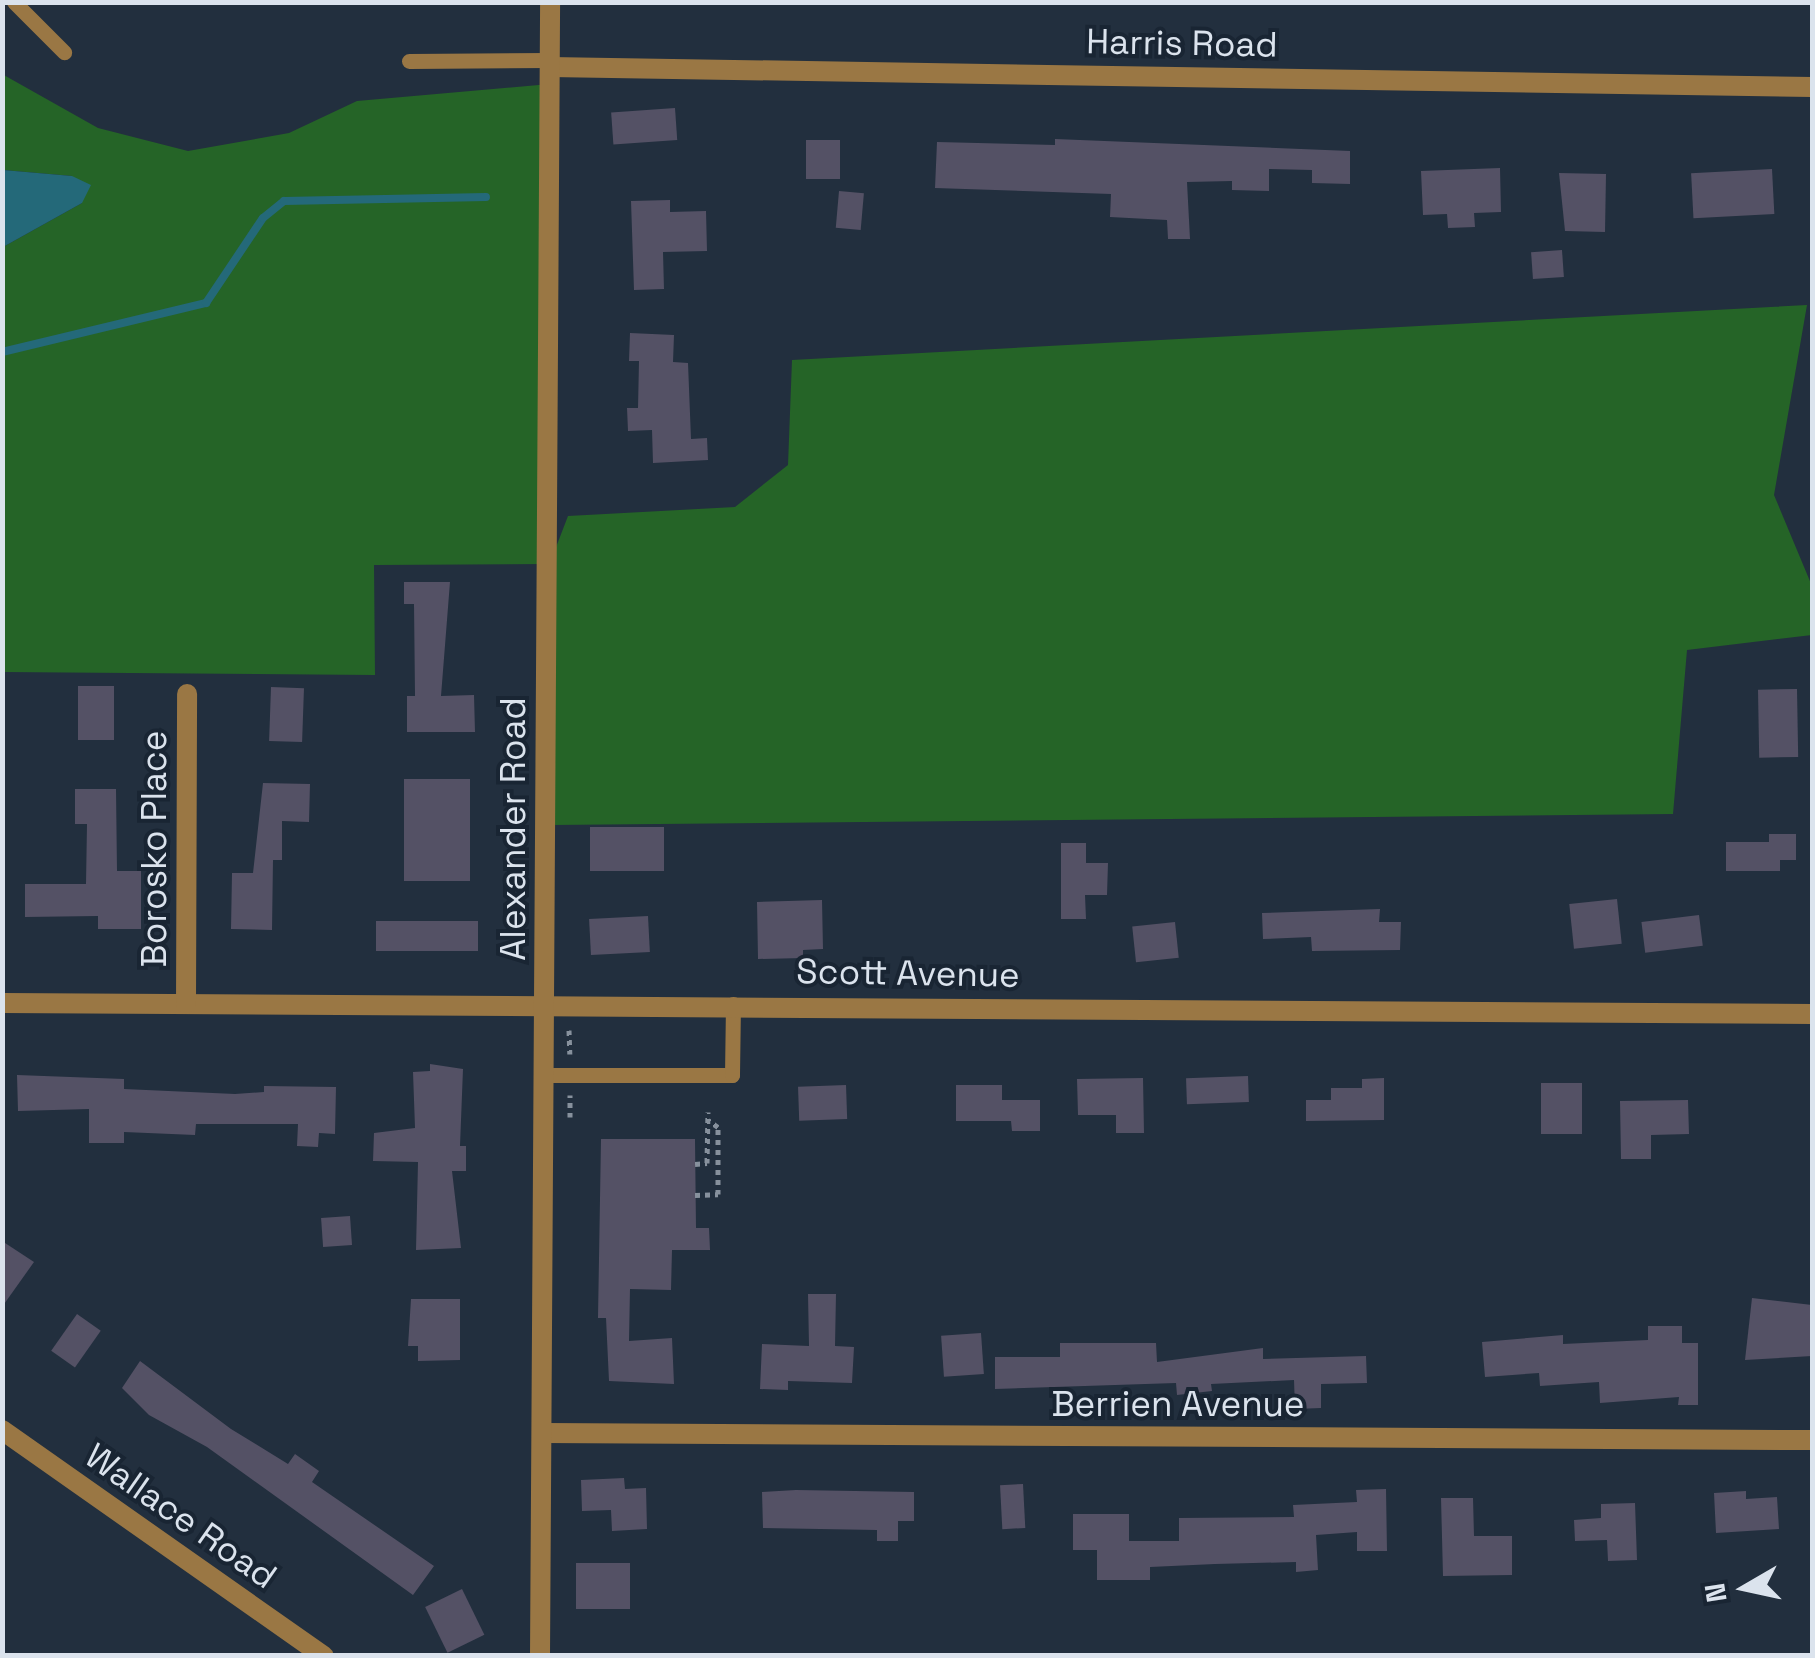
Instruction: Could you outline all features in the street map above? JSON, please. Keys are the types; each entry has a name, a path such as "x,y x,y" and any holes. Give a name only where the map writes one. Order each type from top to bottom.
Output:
{"street":[{"name":"Alexander Road","path":"540,1656 550,2"},
{"name":"Harris Road","path":"550,63 1812,88"},
{"name":"Borosko Place","path":"186,694 186,1004"},
{"name":"Scott Avenue","path":"2,1003 545,1002 1812,1014"},
{"name":"Wallace Road","path":"2,1430 319,1656"},
{"name":"Berrien Avenue","path":"543,1433 1812,1440"}],"lane":[{"path":"14,2 64,52"},
{"path":"409,60 550,63"},
{"path":"545,1075 732,1075 733,1004"}],"path":[{"path":"695,1164 707,1162 708,1112"},
{"path":"695,1195 718,1194 718,1127 708,1120"}],"green space":[{"path":"2,74 98,128 188,151 289,133 357,101 550,84 547,564 374,565 375,675 3,672 3,247 82,203 72,176 3,170"},
{"path":"1807,305 1774,495 1812,586 1812,635 1687,650 1673,814 552,825 553,555 568,516 735,507 788,465 792,360"}],"water":[{"path":"3,170 72,176 91,185 82,203 3,247"}],"building":[{"path":"675,108 677,140 613,144 611,112"},
{"path":"1055,139 1350,151 1350,184 1312,183 1312,170 1269,169 1269,191 1232,190 1232,181 1187,182 1190,239 1168,239 1167,220 1110,217 1111,194 935,188 937,142 1055,145"},
{"path":"806,140 840,140 840,179 806,179"},
{"path":"1500,168 1501,212 1474,213 1475,227 1448,228 1447,214 1423,215 1421,171"},
{"path":"1772,169 1774,214 1693,218 1691,173"},
{"path":"1559,173 1606,174 1605,232 1565,231"},
{"path":"839,191 864,193 861,230 836,228"},
{"path":"670,200 670,212 706,211 707,251 663,252 664,289 634,290 631,201"},
{"path":"1562,250 1564,277 1533,279 1531,252"},
{"path":"630,333 674,335 673,362 688,363 691,439 707,438 708,460 653,463 652,430 628,431 627,408 638,408 639,361 629,361"},
{"path":"404,582 450,582 441,696 474,695 475,732 407,732 407,696 415,696 414,604 404,604"},
{"path":"78,686 114,686 114,740 78,740"},
{"path":"271,687 304,688 302,742 269,741"},
{"path":"1797,689 1798,757 1759,758 1758,690"},
{"path":"404,779 470,779 470,881 404,881"},
{"path":"263,783 310,784 309,822 282,821 282,860 273,860 272,930 231,929 232,873 253,873"},
{"path":"75,789 116,789 117,871 141,871 141,929 98,929 98,916 25,917 25,884 86,884 87,824 75,824"},
{"path":"590,827 664,827 664,871 590,871"},
{"path":"1769,834 1796,834 1796,860 1780,860 1780,871 1726,871 1726,842 1769,842"},
{"path":"1061,843 1086,843 1086,863 1108,863 1107,895 1085,895 1086,919 1061,919"},
{"path":"1617,899 1622,944 1574,949 1569,904"},
{"path":"822,900 823,949 803,950 803,958 758,959 757,902"},
{"path":"1380,909 1379,922 1401,922 1400,950 1312,951 1311,937 1263,939 1262,913"},
{"path":"1699,915 1703,946 1645,953 1641,922"},
{"path":"648,916 650,952 591,955 589,919"},
{"path":"376,921 478,921 478,951 376,951"},
{"path":"1175,922 1179,958 1136,962 1132,926"},
{"path":"430,1064 463,1069 460,1146 466,1146 466,1171 452,1171 461,1248 416,1250 418,1162 373,1161 374,1133 415,1128 413,1072 430,1071"},
{"path":"17,1075 124,1079 124,1089 235,1094 264,1092 264,1086 336,1087 335,1134 319,1133 318,1147 297,1146 298,1124 196,1124 195,1135 124,1132 124,1143 89,1143 89,1109 18,1111"},
{"path":"1248,1076 1249,1102 1187,1104 1186,1078"},
{"path":"1143,1078 1144,1133 1116,1133 1116,1115 1078,1115 1077,1079"},
{"path":"1384,1078 1384,1120 1306,1121 1306,1100 1331,1100 1331,1088 1362,1088 1362,1079"},
{"path":"1541,1083 1582,1083 1582,1134 1541,1134"},
{"path":"846,1085 847,1119 799,1121 798,1087"},
{"path":"956,1085 1002,1085 1002,1100 1040,1100 1040,1131 1012,1131 1011,1121 956,1121"},
{"path":"1688,1100 1689,1134 1651,1135 1651,1159 1621,1159 1620,1101"},
{"path":"601,1139 695,1139 696,1228 709,1228 710,1250 672,1250 671,1290 630,1289 629,1341 672,1338 674,1384 609,1381 606,1318 598,1318"},
{"path":"350,1216 352,1245 323,1247 321,1218"},
{"path":"2,1241 34,1262 2,1307"},
{"path":"808,1294 836,1294 835,1346 854,1347 852,1383 788,1381 788,1390 760,1389 762,1344 809,1346"},
{"path":"1752,1298 1812,1305 1812,1356 1745,1360"},
{"path":"411,1299 460,1299 460,1360 418,1361 418,1346 408,1346"},
{"path":"77,1314 101,1331 75,1367 51,1351"},
{"path":"1648,1326 1682,1326 1682,1343 1698,1343 1698,1405 1678,1405 1679,1397 1600,1403 1599,1382 1540,1386 1539,1373 1485,1377 1482,1342 1563,1335 1563,1344 1648,1340"},
{"path":"981,1333 984,1374 944,1377 941,1336"},
{"path":"1060,1343 1156,1343 1157,1362 1263,1348 1263,1359 1366,1356 1367,1383 1321,1384 1321,1408 1295,1409 1294,1380 1211,1384 1212,1391 1177,1395 1176,1383 995,1389 995,1357 1060,1357"},
{"path":"140,1361 231,1429 288,1464 295,1454 319,1471 312,1482 434,1566 413,1595 207,1447 149,1415 122,1388"},
{"path":"624,1478 625,1489 646,1488 647,1529 612,1531 611,1510 582,1511 581,1480"},
{"path":"1023,1484 1025,1528 1002,1529 1000,1485"},
{"path":"1386,1489 1387,1551 1357,1551 1357,1532 1316,1535 1318,1570 1296,1572 1296,1562 1215,1564 1150,1567 1150,1580 1097,1580 1097,1550 1073,1550 1073,1514 1129,1514 1129,1541 1179,1541 1179,1518 1294,1517 1293,1505 1357,1502 1356,1490"},
{"path":"1746,1491 1746,1499 1777,1497 1779,1529 1716,1533 1714,1493"},
{"path":"762,1492 914,1492 914,1521 898,1521 898,1541 877,1541 877,1530 763,1528"},
{"path":"1441,1498 1473,1498 1474,1536 1512,1536 1512,1575 1443,1576"},
{"path":"1635,1503 1637,1560 1608,1561 1607,1540 1575,1541 1574,1520 1601,1518 1601,1504"},
{"path":"576,1563 630,1563 630,1609 576,1609"},
{"path":"462,1589 484,1635 448,1653 425,1607"}],"waterway":[{"path":"2,352 206,303 263,218 284,201 486,197"}]}
